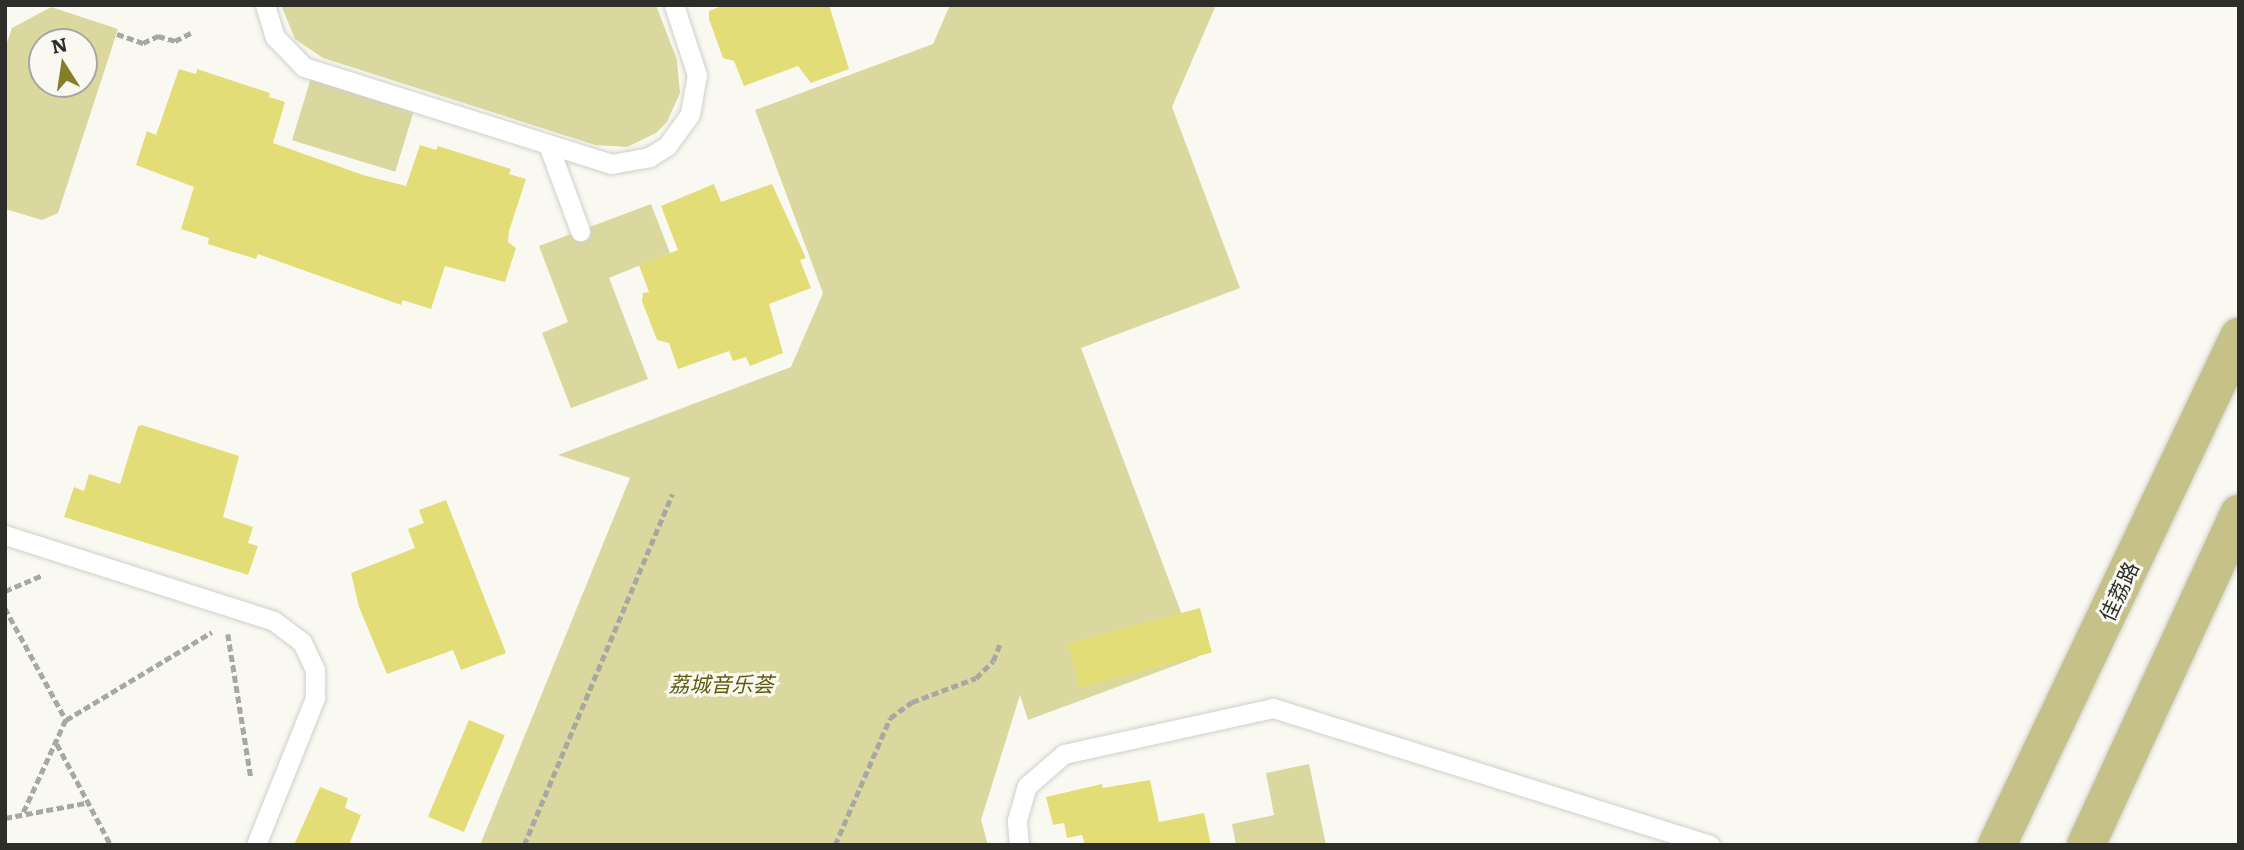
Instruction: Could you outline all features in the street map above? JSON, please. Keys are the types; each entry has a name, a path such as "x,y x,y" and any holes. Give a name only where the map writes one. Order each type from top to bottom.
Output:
{"main road":[{"name":"佳荔路","path":"1997,845 2239,337"},
{"path":"2086,845 2239,514"}],"lane":[{"path":"265,5 275,37 304,67 549,147 611,164 630,163 667,146 680,132 694,105 697,75 674,5"},
{"path":"549,147 580,231"},
{"path":"5,535 274,621 302,642 311,656 317,684 311,712 258,839"},
{"path":"1018,845 1017,820 1027,786 1064,754 1273,708 1710,845"}],"path":[{"path":"117,34 144,43 158,36 175,41 191,33"},
{"path":"524,845 672,494"},
{"path":"5,608 66,720"},
{"path":"23,814 66,720 247,612"},
{"path":"226,623 258,839"},
{"path":"835,845 890,718 912,702 976,678 986,671 1000,644"},
{"path":"57,743 85,803 111,845"},
{"path":"5,818 85,803"}],"green space":[{"path":"281,5 656,5 677,60 680,93 667,122 656,133 627,147 595,145 323,58 295,39"},
{"name":"荔城音乐荟","path":"950,5 1216,5 1172,107 1240,288 1081,348 1198,657 1028,720 1020,695 981,820 988,845 480,845 630,478 558,455 791,367 823,293 755,110 933,44"},
{"path":"51,7 118,29 98,90 98,28 28,28 28,98 96,98 58,213 42,220 5,209 5,48 12,28"},
{"path":"311,78 414,110 395,172 292,140"},
{"path":"651,204 670,253 609,278 648,379 571,408 542,333 568,322 539,246"},
{"path":"1309,764 1326,845 1236,845 1232,824 1274,815 1266,773"}],"building":[{"path":"724,5 829,5 849,69 811,83 798,66 744,86 734,61 723,58 709,19 709,11"},
{"path":"179,69 196,74 197,69 270,93 269,97 285,102 273,143 363,175 406,186 420,145 436,150 438,146 511,169 509,174 526,179 509,231 508,242 516,248 505,282 445,266 431,309 403,300 401,305 258,254 256,259 208,244 209,238 181,229 194,187 136,165 147,131 156,135"},
{"path":"714,184 721,202 772,184 806,258 800,260 811,288 769,304 783,353 750,366 746,357 733,361 729,351 678,369 669,343 657,340 642,301 643,293 649,292 639,265 678,250 661,206"},
{"path":"138,426 239,456 223,517 253,527 248,543 258,546 248,575 64,517 74,487 84,491 89,474 120,484"},
{"path":"446,500 506,653 461,670 453,650 387,674 359,607 351,573 415,548 408,529 424,523 419,510"},
{"path":"1200,608 1212,652 1080,688 1068,643"},
{"path":"469,720 505,735 464,832 428,817"},
{"path":"1150,780 1159,822 1204,813 1211,845 1085,845 1082,835 1067,838 1064,823 1053,825 1046,797 1102,784 1103,788"},
{"path":"320,787 348,798 345,808 361,815 349,845 294,845"}]}
